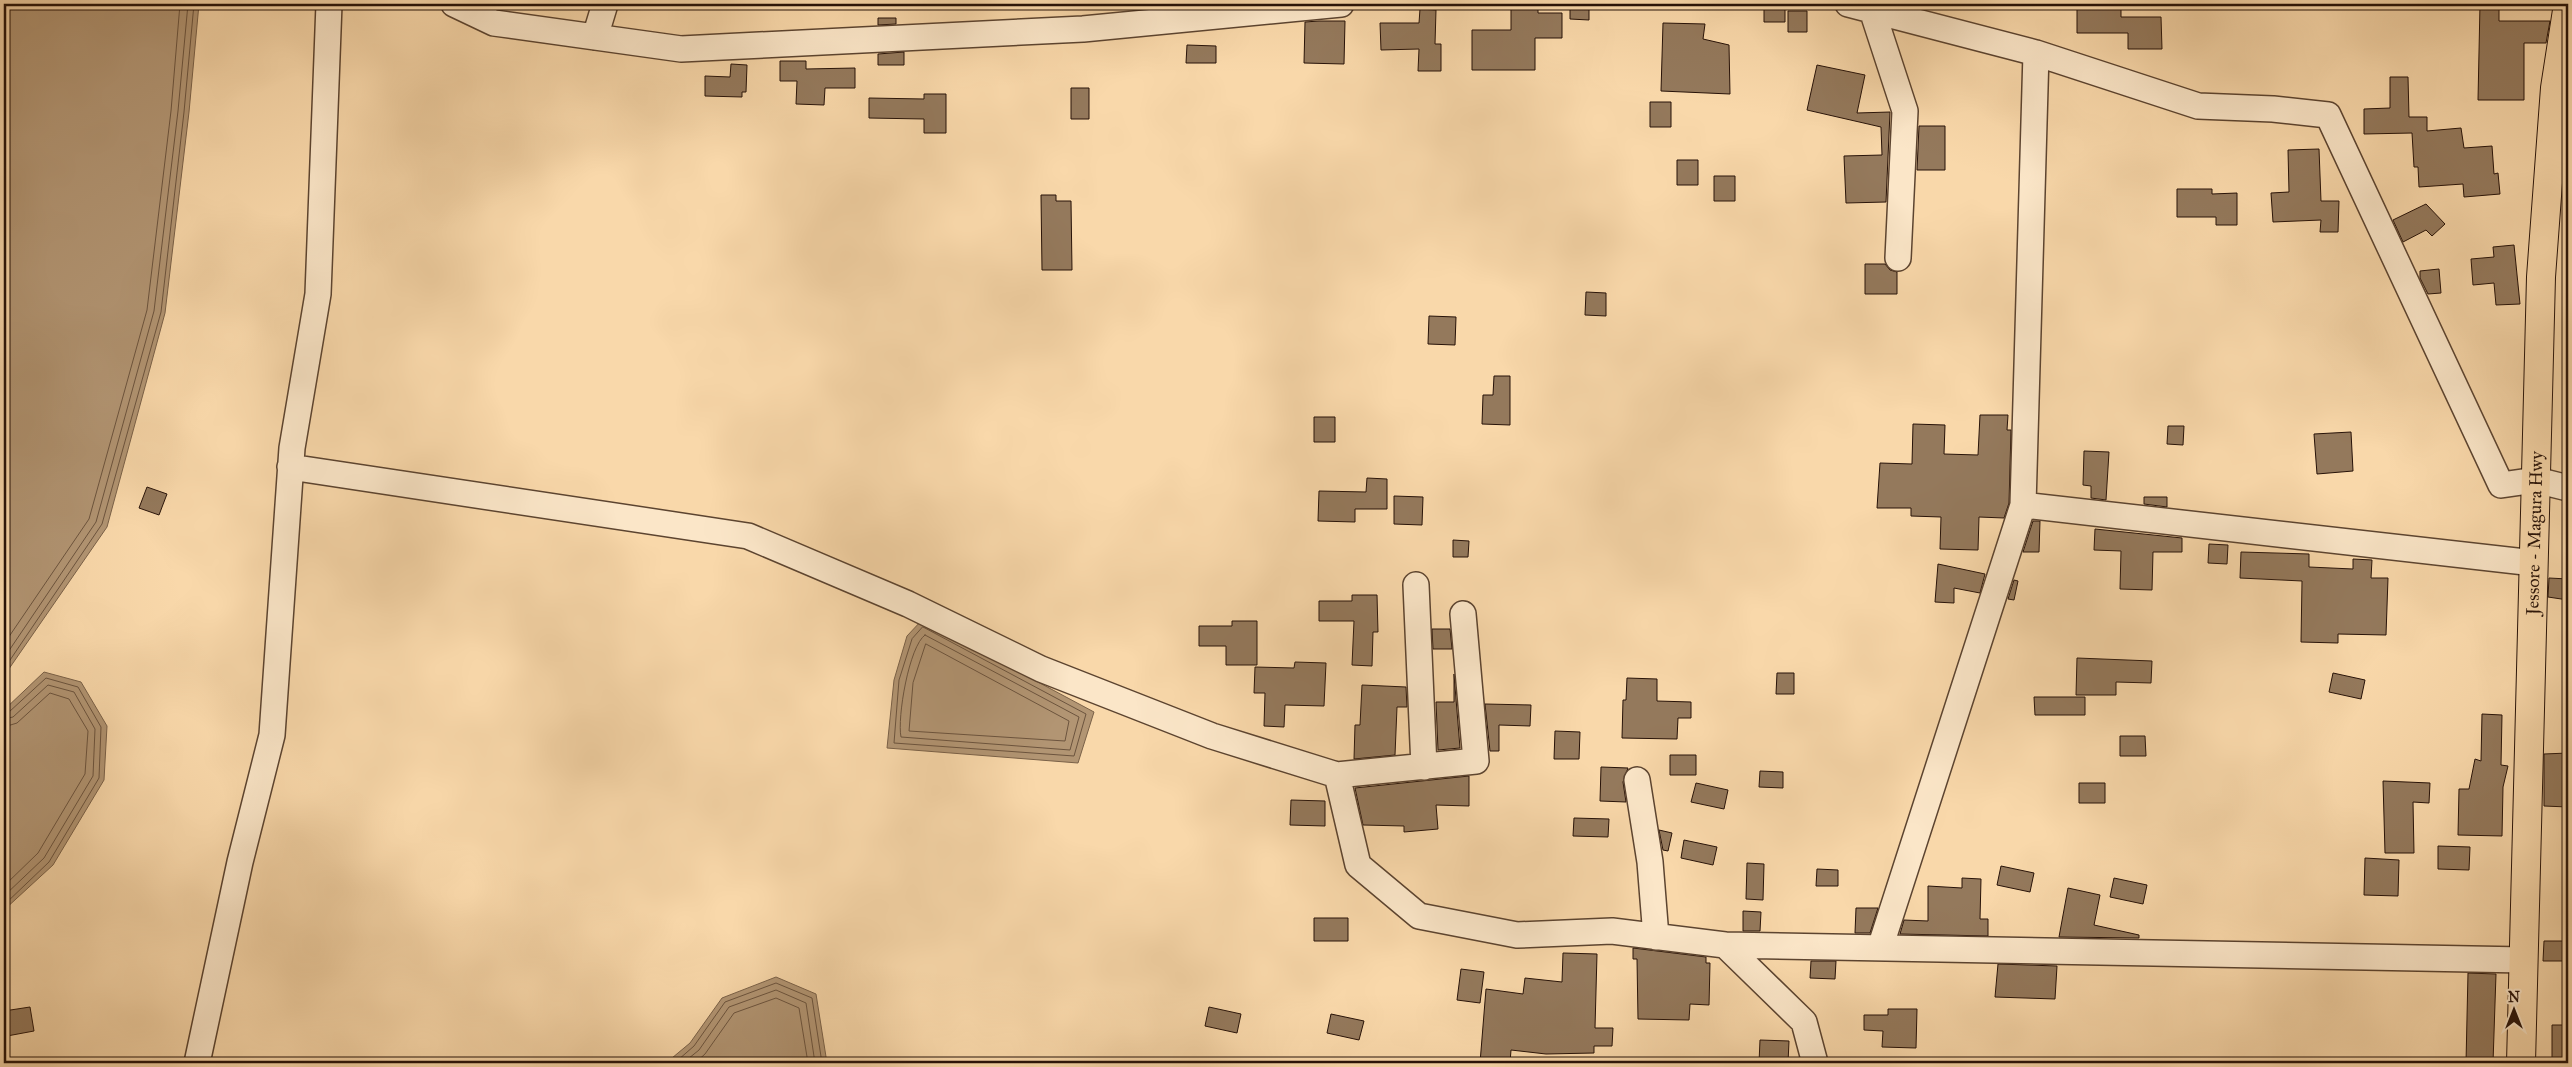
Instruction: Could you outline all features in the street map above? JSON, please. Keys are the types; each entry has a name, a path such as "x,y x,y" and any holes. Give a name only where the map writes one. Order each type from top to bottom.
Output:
{"highway":[{"name":"Jessore - Magura Hwy","path":"2521,1063 2541,277 2555,88 2568,4"}],"street":[{"path":"197,1063 240,862 272,735 290,467 318,294 329,4"},
{"path":"454,4 494,23 681,50 1083,29 1341,4"},
{"path":"595,37 605,4"},
{"path":"1860,7 2036,53 2198,106 2273,109 2328,115 2501,485 2536,480 2568,488"},
{"path":"1860,7 1905,111 1898,258"},
{"path":"1880,948 2023,504 2036,53"},
{"path":"290,467 748,536 908,604 1042,669 1212,736 1337,775 1476,762 1464,614"},
{"path":"2023,504 2534,563"},
{"path":"1416,585 1424,767"},
{"path":"1337,775 1358,865 1419,916 1516,935 1612,931 1724,946 2524,960"},
{"path":"1637,780 1650,862 1656,937"},
{"path":"1724,946 1804,1022 1815,1063"}],"water":[{"path":"4,4 199,4 189,112 165,313 107,527 4,676"},
{"path":"922,620 1094,712 1078,763 887,748 894,680 907,636"},
{"path":"44,672 81,682 107,726 104,780 53,865 4,910 4,710"},
{"path":"776,977 816,994 827,1063 672,1063 672,1058 690,1043 722,998"}],"building":[{"path":"1511,4 1538,4 1538,13 1562,13 1562,38 1535,38 1535,70 1472,70 1472,30 1511,30"},
{"path":"1570,4 1589,4 1589,20 1570,19"},
{"path":"1764,4 1785,4 1785,22 1764,22"},
{"path":"2077,4 2121,4 2121,17 2161,17 2162,49 2128,49 2128,33 2077,33"},
{"path":"2480,4 2499,4 2499,21 2550,21 2546,43 2524,43 2524,100 2478,100"},
{"path":"1420,9 1436,10 1435,44 1441,44 1441,71 1418,71 1419,49 1381,50 1380,23 1419,23"},
{"path":"1788,11 1807,11 1807,32 1788,32"},
{"path":"878,18 896,18 896,24 878,25"},
{"path":"1345,21 1344,64 1304,63 1305,22"},
{"path":"1663,23 1705,24 1703,39 1729,45 1730,94 1661,91"},
{"path":"1187,45 1216,46 1216,63 1186,63"},
{"path":"904,52 904,65 878,65 878,54"},
{"path":"780,61 806,61 806,69 855,68 855,88 825,88 824,105 796,104 797,81 780,81"},
{"path":"731,64 747,65 746,92 742,92 742,97 705,96 705,76 730,77"},
{"path":"1817,65 1865,75 1857,113 1890,112 1886,202 1846,203 1844,156 1882,155 1881,127 1807,110"},
{"path":"2390,77 2408,77 2409,117 2427,117 2427,131 2461,128 2464,148 2492,146 2494,174 2498,173 2500,194 2464,197 2463,184 2419,187 2418,167 2414,167 2412,133 2364,134 2364,109 2390,108"},
{"path":"1071,88 1089,88 1089,119 1071,119"},
{"path":"924,94 946,94 946,133 924,133 924,119 869,118 869,98 924,99"},
{"path":"1650,102 1671,102 1671,127 1650,127"},
{"path":"1919,126 1945,126 1945,170 1917,170"},
{"path":"2319,149 2321,201 2339,201 2338,232 2320,232 2321,220 2273,222 2271,193 2289,192 2288,150"},
{"path":"1677,160 1698,160 1698,185 1677,185"},
{"path":"1714,176 1735,176 1735,201 1714,201"},
{"path":"2177,189 2212,189 2212,194 2237,193 2237,225 2216,225 2216,217 2177,217"},
{"path":"1041,195 1056,195 1056,201 1071,201 1072,270 1042,270"},
{"path":"2426,204 2445,224 2432,236 2426,230 2403,242 2393,220"},
{"path":"2514,245 2520,304 2496,305 2494,283 2473,285 2471,259 2494,257 2493,247"},
{"path":"1865,264 1885,264 1890,270 1897,272 1897,294 1865,294"},
{"path":"2439,269 2441,293 2428,294 2420,278 2420,271"},
{"path":"1586,292 1606,293 1606,316 1585,315"},
{"path":"1429,316 1456,317 1455,345 1428,344"},
{"path":"1494,376 1510,376 1510,425 1482,424 1483,395 1493,395"},
{"path":"1980,415 2008,415 2007,430 2011,430 2009,503 2004,518 1979,517 1978,550 1940,549 1941,517 1911,516 1911,508 1877,508 1880,463 1912,464 1913,424 1945,425 1944,454 1978,455"},
{"path":"1314,417 1335,417 1335,442 1314,442"},
{"path":"2168,426 2184,426 2183,445 2167,444"},
{"path":"2351,432 2353,471 2317,474 2314,434"},
{"path":"2084,451 2109,452 2106,500 2091,498 2091,486 2083,485"},
{"path":"1367,478 1387,479 1387,509 1355,509 1355,522 1318,521 1319,491 1366,492"},
{"path":"147,487 167,494 159,515 139,508"},
{"path":"1394,496 1423,497 1422,525 1394,524"},
{"path":"2144,497 2167,497 2167,507 2144,504"},
{"path":"2033,521 2040,521 2039,552 2023,552"},
{"path":"2095,529 2182,538 2182,552 2153,552 2152,590 2120,589 2121,551 2094,550"},
{"path":"1453,540 1469,541 1468,557 1453,557"},
{"path":"2209,544 2228,545 2227,564 2208,563"},
{"path":"2241,552 2309,554 2309,567 2353,569 2353,559 2372,560 2371,578 2388,578 2386,635 2338,634 2338,643 2301,642 2302,581 2240,578"},
{"path":"1938,564 1985,574 1980,593 1954,588 1954,603 1935,602"},
{"path":"2549,578 2568,579 2568,600 2548,597"},
{"path":"2014,580 2018,581 2014,600 2008,599"},
{"path":"1352,595 1377,595 1378,632 1373,632 1372,666 1352,665 1354,621 1319,621 1319,601 1352,601"},
{"path":"1232,621 1257,621 1257,665 1226,665 1226,646 1199,646 1199,626 1232,626"},
{"path":"1432,629 1450,629 1452,649 1433,649"},
{"path":"2077,658 2152,661 2151,683 2116,682 2116,695 2076,695"},
{"path":"1295,662 1326,663 1324,706 1285,705 1284,727 1264,726 1265,693 1254,693 1255,667 1294,668"},
{"path":"1777,673 1794,673 1794,694 1776,694"},
{"path":"2333,673 2365,680 2361,699 2329,692"},
{"path":"1454,674 1460,748 1438,750 1436,702 1454,702"},
{"path":"1627,678 1657,679 1657,701 1691,702 1691,718 1678,718 1677,739 1622,738 1623,700 1626,700"},
{"path":"1362,685 1406,687 1407,707 1397,707 1395,755 1354,759 1355,725 1360,725"},
{"path":"2034,697 2085,697 2085,715 2035,715"},
{"path":"1485,704 1531,705 1530,726 1499,725 1499,751 1490,751"},
{"path":"2482,714 2502,715 2501,765 2508,766 2503,787 2502,836 2458,835 2459,789 2469,789 2475,759 2481,761"},
{"path":"1555,731 1580,732 1579,759 1554,759"},
{"path":"2120,736 2145,736 2146,756 2120,756"},
{"path":"2568,753 2568,807 2544,806 2544,754"},
{"path":"1670,755 1696,755 1696,775 1670,775"},
{"path":"1601,767 1628,768 1623,782 1626,802 1600,801"},
{"path":"1760,771 1783,772 1783,788 1759,787"},
{"path":"1469,776 1469,806 1436,805 1438,829 1404,832 1404,826 1363,825 1355,788"},
{"path":"2383,781 2430,783 2429,803 2413,802 2414,853 2385,853"},
{"path":"1696,783 1728,790 1724,809 1691,802"},
{"path":"2079,783 2105,783 2105,803 2079,803"},
{"path":"1291,800 1325,801 1325,826 1290,825"},
{"path":"1574,818 1609,819 1608,837 1573,836"},
{"path":"1659,830 1672,833 1668,851 1663,850"},
{"path":"1684,840 1717,847 1713,865 1681,858"},
{"path":"2438,846 2470,847 2469,870 2438,869"},
{"path":"2365,858 2399,860 2398,896 2364,895"},
{"path":"1747,863 1764,864 1763,900 1746,899"},
{"path":"2001,866 2034,873 2030,892 1997,885"},
{"path":"1817,869 1838,870 1838,886 1816,886"},
{"path":"1962,878 1981,879 1980,919 1988,919 1988,936 1900,934 1904,920 1928,921 1928,886 1962,888"},
{"path":"2114,878 2147,885 2143,904 2110,897"},
{"path":"2068,888 2100,895 2094,925 2139,935 2139,938 2059,937"},
{"path":"1856,908 1878,908 1870,933 1855,933"},
{"path":"1743,911 1761,912 1760,931 1743,931"},
{"path":"1314,918 1348,918 1348,941 1314,941"},
{"path":"2544,941 2568,941 2568,961 2543,961"},
{"path":"1633,948 1706,957 1706,963 1710,963 1709,1005 1690,1004 1689,1020 1638,1019 1637,959 1633,959"},
{"path":"1563,953 1597,954 1595,1028 1613,1028 1612,1046 1594,1046 1594,1053 1546,1054 1511,1050 1510,1063 1480,1063 1486,989 1523,994 1525,978 1562,982"},
{"path":"1811,961 1836,961 1835,979 1810,978"},
{"path":"1998,964 2057,966 2055,999 1995,997"},
{"path":"1461,969 1484,972 1480,1003 1457,1000"},
{"path":"2468,973 2496,974 2493,1063 2466,1063"},
{"path":"30,1007 34,1031 7,1036 4,1011"},
{"path":"1209,1007 1241,1014 1237,1033 1205,1026"},
{"path":"1888,1009 1917,1009 1916,1048 1882,1047 1883,1031 1864,1030 1864,1015 1888,1015"},
{"path":"1331,1014 1364,1021 1359,1040 1327,1033"},
{"path":"2552,1025 2568,1025 2568,1063 2552,1063"},
{"path":"1760,1040 1789,1041 1788,1063 1759,1063"}]}
